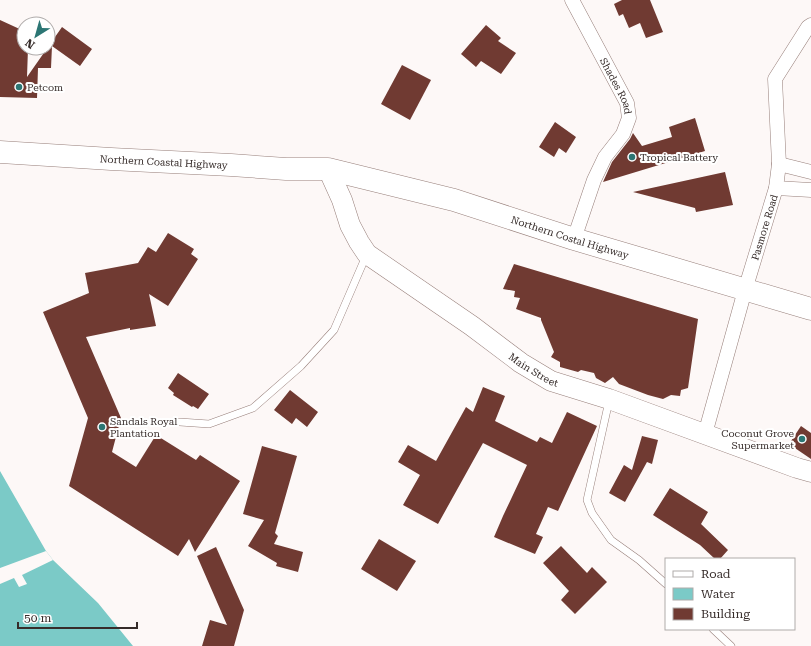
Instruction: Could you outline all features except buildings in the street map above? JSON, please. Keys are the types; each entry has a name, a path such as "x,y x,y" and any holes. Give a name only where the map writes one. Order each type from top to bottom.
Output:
{"main road":[{"name":"Northern Coastal Highway","path":"0,152 119,160 328,169"},
{"name":"Northern Costal Highway","path":"328,169 454,200 574,239 811,309"}],"street":[{"name":"Shades Road","path":"572,0 627,103 629,118 623,134 605,157 594,180 574,239"},
{"name":"Pasmore Road","path":"705,434 745,290 776,188 780,164 775,79 811,24"},
{"path":"780,164 811,172"},
{"name":"Main Street","path":"328,169 342,200 350,225 367,254 472,326 521,363 552,381 609,399 811,472"},
{"path":"776,188 811,190"}],"lane":[{"path":"180,422 209,424 252,408 301,366 334,330 367,254"},
{"path":"609,399 588,500 592,513 611,540 639,560 665,583"},
{"path":"714,630 730,646"}],"water":[{"path":"0,471 46,551 53,560 98,603 133,646 0,646"}],"pier":[{"path":"46,551 53,560 22,575 27,584 19,587 14,578 0,584 0,568"}],"place":[{"name":"Petcom","path":"19,87"},
{"name":"Tropical Battery","path":"632,157"},
{"name":"Sandals Royal Plantation","path":"102,427"},
{"name":"Coconut Grove Supermarket","path":"802,439"}]}
